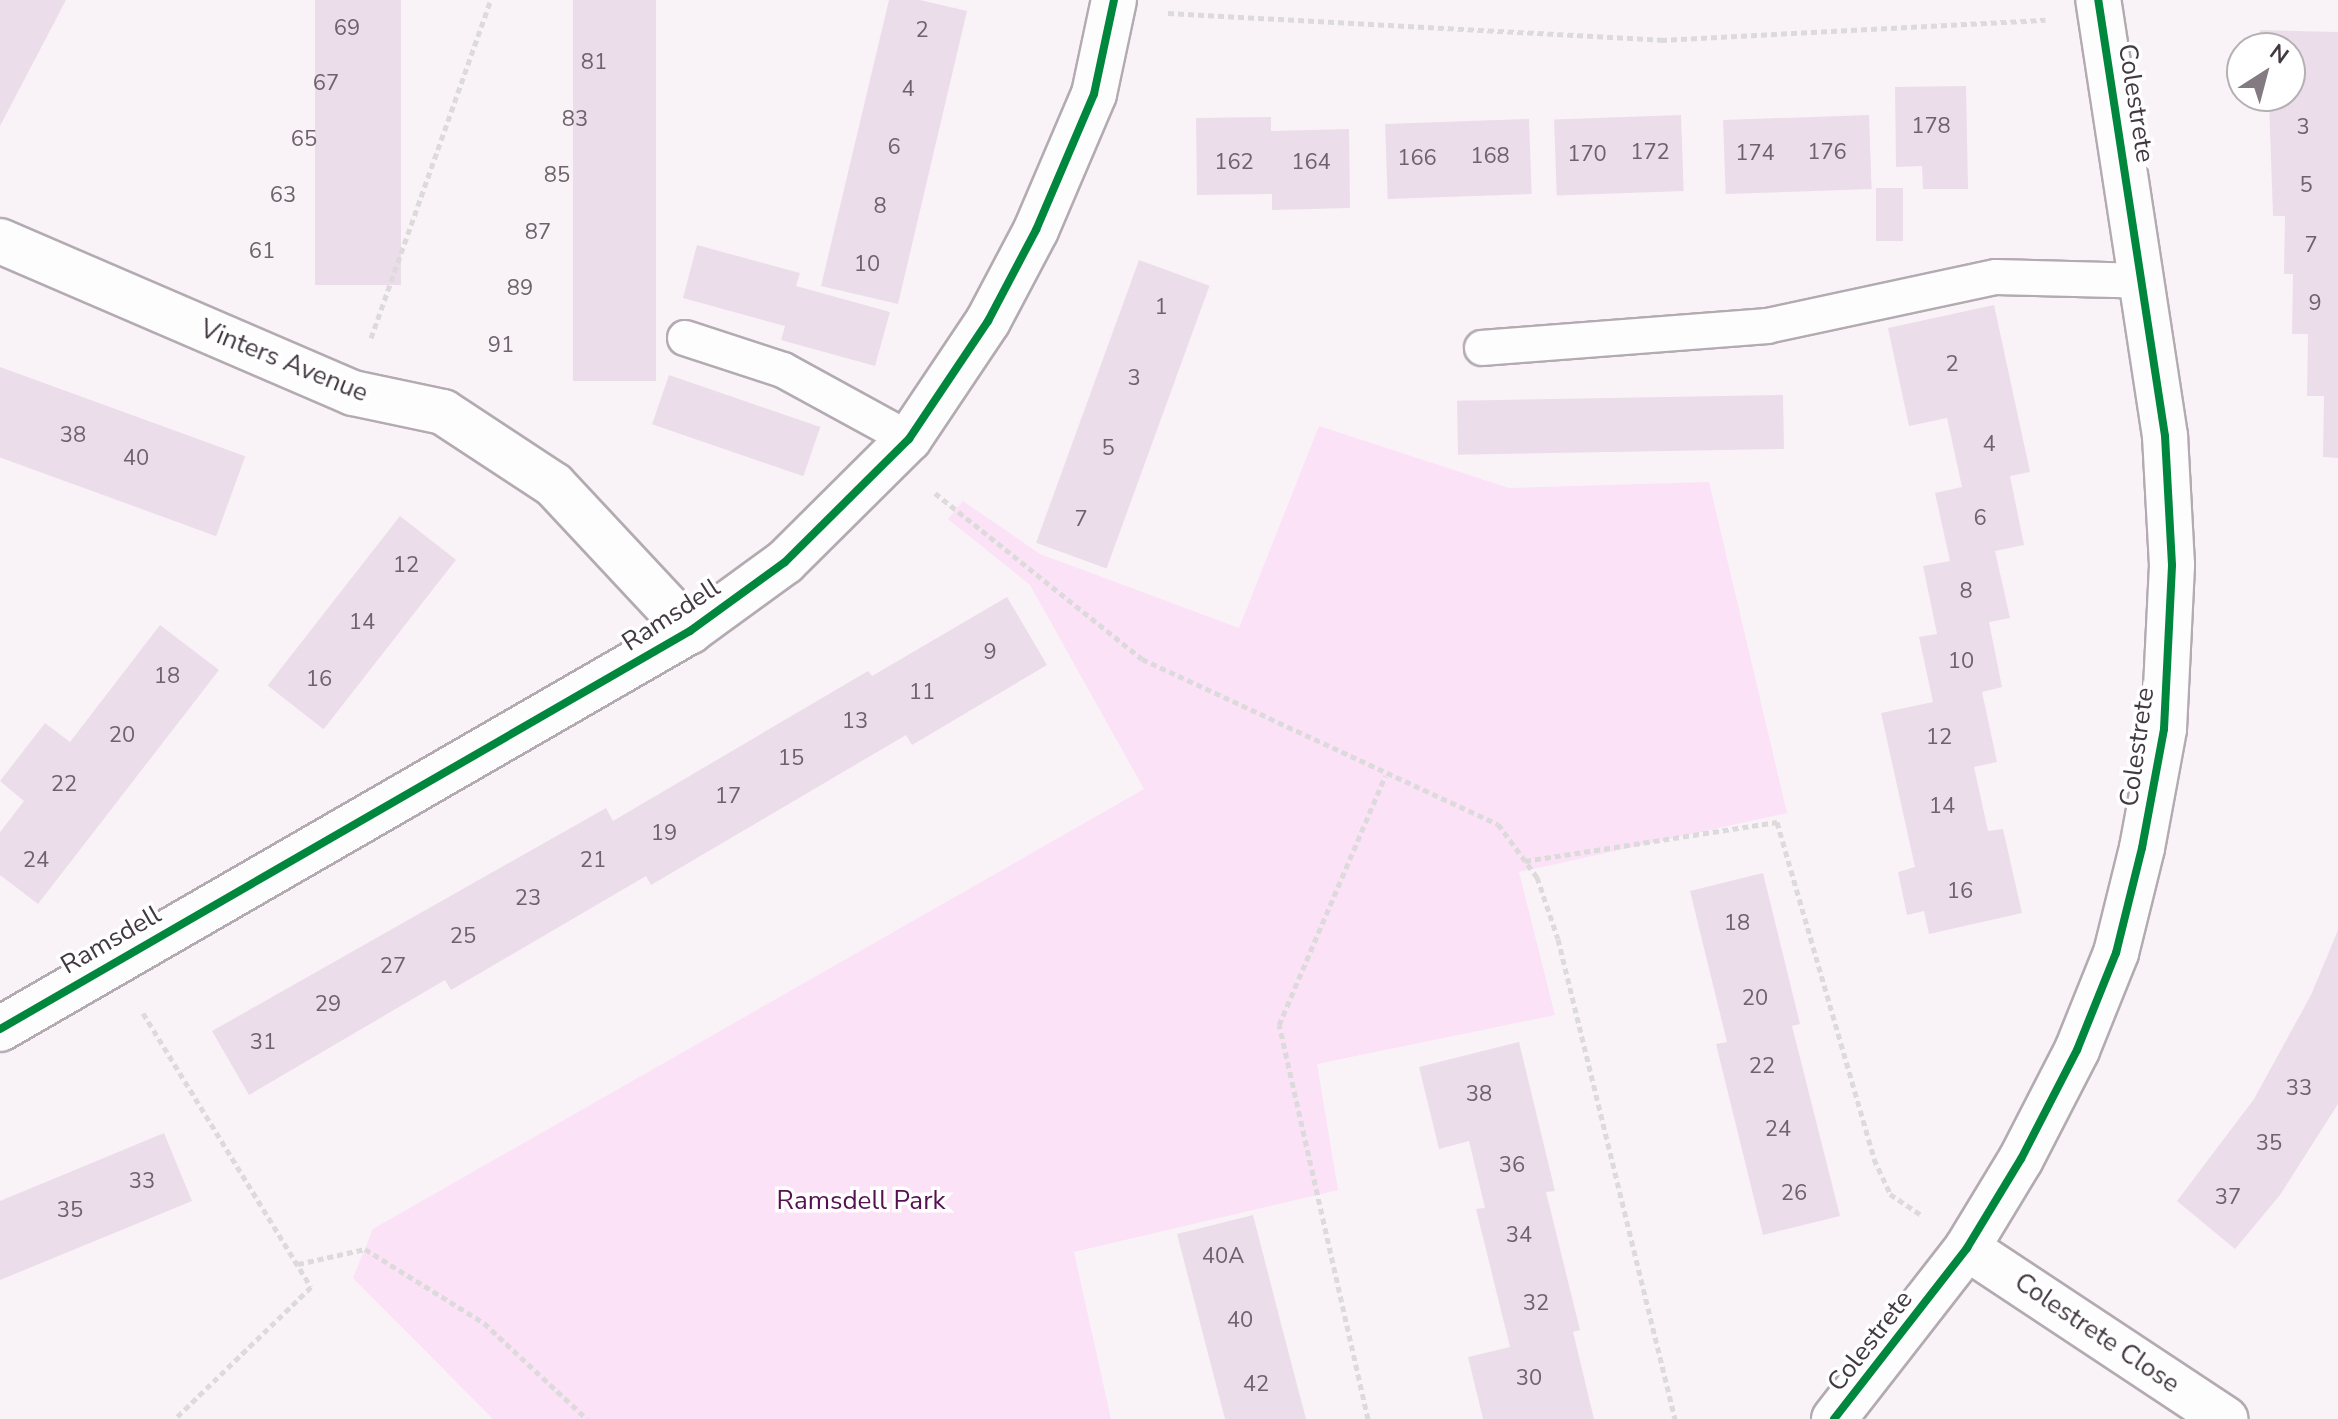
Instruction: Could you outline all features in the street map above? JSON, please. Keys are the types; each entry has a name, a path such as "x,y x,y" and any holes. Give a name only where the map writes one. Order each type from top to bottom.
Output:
{"street":[{"name":"Ramsdell","path":"0,1029 690,631 785,562 900,448 988,321 1036,230 1094,94 1113,5"},
{"name":"Colestrete","path":"1834,1419 1967,1248 2077,1050 2116,953 2161,744 2172,565 2165,436 2144,281 2100,9"},
{"name":"Vinters Avenue","path":"0,241 353,393 443,412 554,485 690,631"},
{"name":"Colestrete Close","path":"1967,1248 2225,1419"}],"lane":[{"path":"1482,348 1767,326 1996,277 2144,281"},
{"path":"685,338 783,370 900,448"}],"path":[{"path":"353,393 491,0"},
{"path":"1113,5 1661,40 2100,9"},
{"path":"900,448 1142,659 1385,775 1498,824 1537,877 1558,939 1675,1419"},
{"path":"1368,1419 1279,1025 1385,775"},
{"path":"1525,861 1777,822 1874,1159 1890,1194 1967,1248"},
{"path":"112,962 311,1287 175,1419"},
{"path":"298,1264 365,1249 484,1323 587,1419"}],"green space":[{"name":"Ramsdell Park","path":"1319,426 1509,488 1709,482 1787,813 1519,872 1555,1015 1317,1064 1338,1190 1074,1252 1111,1419 493,1419 353,1278 373,1229 1144,789 1030,585 948,519 963,501 1040,554 1239,628"}],"building":[{"path":"0,0 66,0 0,126"},
{"path":"315,0 401,0 401,285 315,285"},
{"path":"573,0 656,0 656,381 573,381"},
{"path":"889,0 920,0 967,11 898,304 821,286"},
{"path":"2260,30 2338,32 2338,458 2323,457 2324,396 2307,396 2308,334 2292,334 2293,274 2284,274 2285,216 2273,216 2269,112 2306,112 2306,32"},
{"path":"1966,86 1968,189 1923,189 1922,166 1896,167 1895,87"},
{"path":"1681,115 1684,191 1557,195 1554,119"},
{"path":"1869,115 1872,189 1726,194 1723,120"},
{"path":"1271,117 1271,131 1349,129 1350,208 1272,210 1272,194 1197,195 1196,118"},
{"path":"1529,119 1532,194 1388,199 1385,124"},
{"path":"1876,188 1903,188 1903,241 1876,241"},
{"path":"697,245 800,273 796,286 890,312 875,366 781,340 785,326 683,298"},
{"path":"1139,260 1209,286 1107,568 1036,543"},
{"path":"1994,305 2030,472 2010,476 2024,545 1995,551 2010,618 1989,622 2002,687 1982,692 1997,762 1974,767 1988,831 2003,829 2022,913 1929,934 1924,911 1907,915 1898,872 1915,867 1881,713 1933,702 1919,637 1937,634 1923,566 1950,561 1935,493 1962,487 1947,418 1909,426 1888,328"},
{"path":"0,367 245,456 216,536 0,457"},
{"path":"669,375 820,427 803,476 652,424"},
{"path":"1783,395 1784,449 1458,455 1457,401"},
{"path":"400,516 456,560 324,729 268,685"},
{"path":"1007,597 1047,665 912,745 906,735 651,885 646,876 451,990 445,980 249,1095 212,1031 606,808 613,821 868,671 872,676"},
{"path":"160,625 219,670 38,904 0,875 0,832 24,801 0,781 45,723 70,742"},
{"path":"1763,873 1800,1024 1792,1026 1840,1216 1763,1235 1716,1044 1727,1042 1690,891"},
{"path":"2338,930 2338,1104 2280,1195 2235,1249 2177,1201 2254,1099 2311,995"},
{"path":"1519,1042 1555,1191 1546,1192 1580,1330 1573,1332 1594,1419 1483,1419 1468,1357 1510,1347 1476,1209 1485,1208 1469,1141 1439,1149 1419,1067"},
{"path":"164,1133 192,1201 0,1280 0,1201"},
{"path":"1253,1215 1306,1419 1225,1419 1177,1234"}],"cycle path":[{"path":"0,1029 690,631 785,562 909,439 988,321 1036,230 1094,94 1114,0"},
{"path":"1834,1419 1967,1248 2021,1159 2077,1050 2116,953 2142,848 2164,729 2172,565 2165,436 2098,0"}]}
